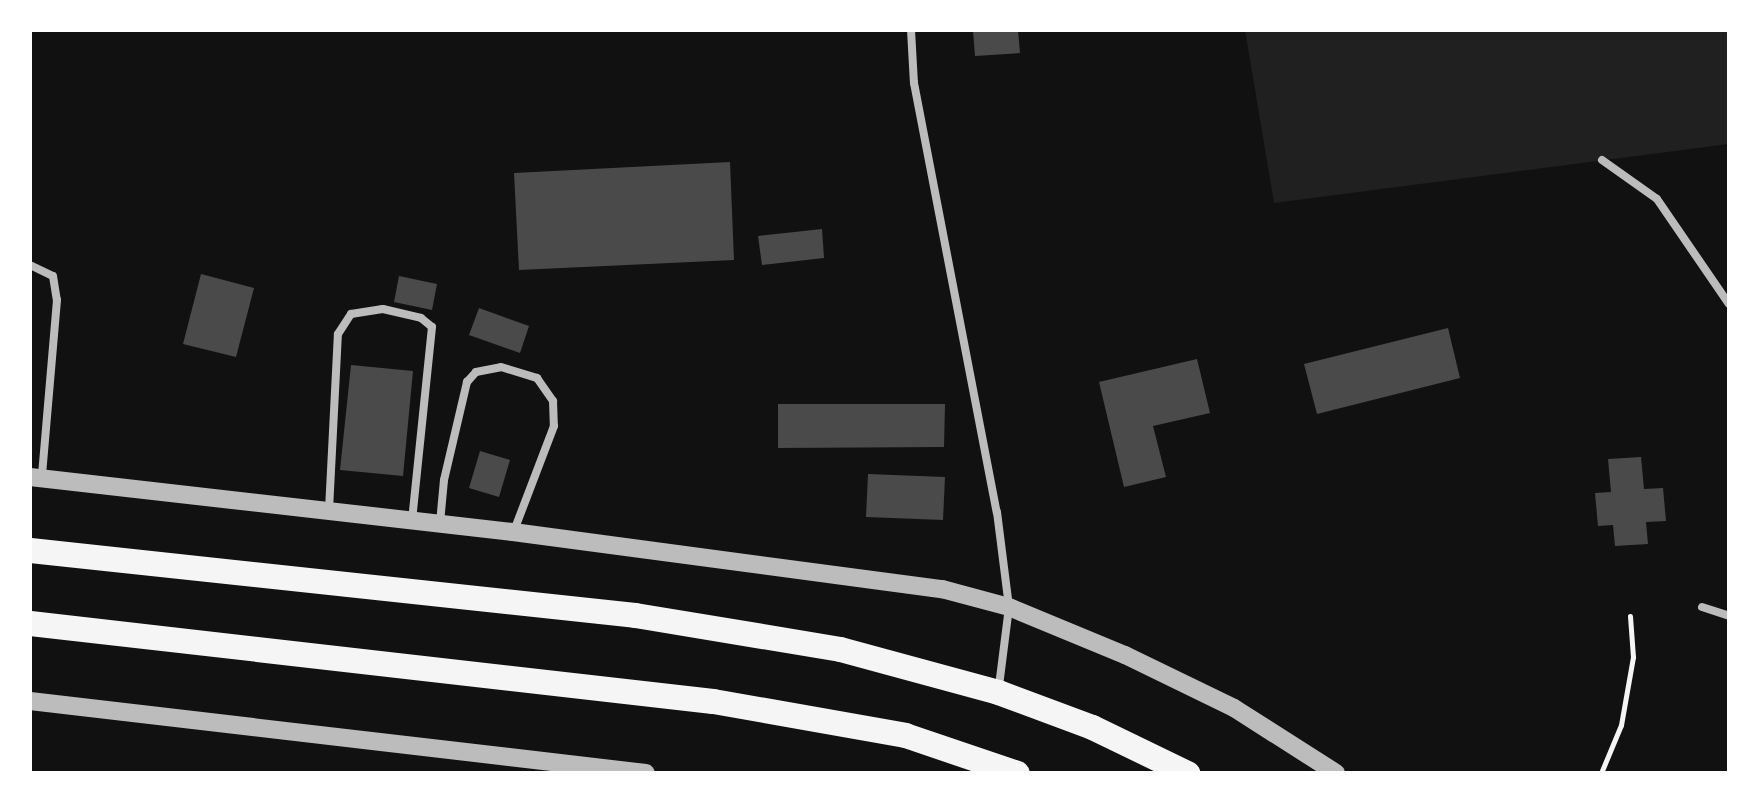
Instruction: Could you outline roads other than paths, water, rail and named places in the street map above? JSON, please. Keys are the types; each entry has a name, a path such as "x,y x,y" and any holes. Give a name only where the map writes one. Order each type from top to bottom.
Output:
{"main road":[{"path":"30,550 635,615 840,649 998,692 1092,727 1187,773"},
{"path":"30,623 712,701 905,736 1017,773"}],"street":[{"path":"36,477 513,532 942,589 1009,607 1125,655 1234,708 1336,773"},
{"path":"30,701 646,773"}],"lane":[{"path":"911,30 914,83 998,512 1009,607 998,692"},
{"path":"1602,160 1657,198 1729,304"},
{"path":"30,265 53,276 56,300 36,477"},
{"path":"328,510 338,334 351,314 383,309 421,318 432,327 412,520"},
{"path":"440,523 444,480 468,382 476,372 501,368 537,378 553,402 554,426 513,532"},
{"path":"1702,607 1729,616"}]}
